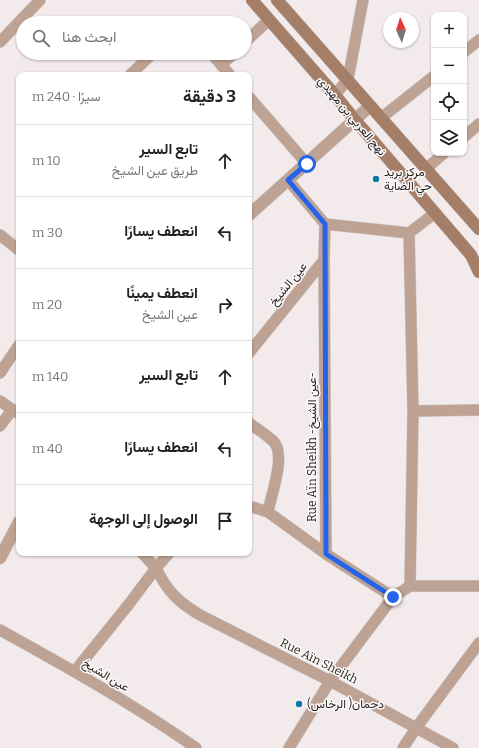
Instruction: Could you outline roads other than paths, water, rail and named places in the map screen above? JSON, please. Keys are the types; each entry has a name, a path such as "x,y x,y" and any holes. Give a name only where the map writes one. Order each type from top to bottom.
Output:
{"main road":[{"name":"نهج العربي بن مهيدي","path":"252,0 435,213 475,252 479,272"},
{"name":"نهج العربي بن مهيدي","path":"277,0 479,229"}],"street":[{"path":"25,16 40,0"},
{"path":"335,95 348,79 363,0"},
{"path":"252,36 269,20"},
{"path":"0,42 16,25"},
{"path":"467,50 479,40"},
{"path":"133,72 146,60"},
{"path":"217,60 227,72"},
{"path":"221,65 226,60"},
{"path":"381,118 431,78"},
{"path":"252,100 307,164"},
{"path":"252,212 370,106"},
{"path":"467,134 479,124"},
{"path":"426,168 440,156"},
{"path":"288,180 325,224 409,233 435,213"},
{"name":"عين الشيخ","path":"252,349 324,260 325,224"},
{"path":"409,233 413,411 410,586"},
{"path":"0,235 16,248"},
{"name":"Rue Aïn Sheikh -عين الشيخ-","path":"324,260 326,554"},
{"path":"0,373 16,349"},
{"path":"0,401 15,412 0,426"},
{"path":"413,411 479,410"},
{"path":"252,425 274,443 279,453 268,512"},
{"path":"252,507 268,512 326,554 393,597"},
{"path":"0,558 16,528"},
{"path":"145,556 156,568"},
{"path":"75,671 130,604 166,556"},
{"name":"Rue Aïn Sheikh","path":"156,568 174,597 185,606 330,681 453,748"},
{"path":"289,748 330,681 393,597 410,586 479,586"},
{"name":"عين الشيخ","path":"0,630 75,671 169,729 196,748"},
{"path":"403,748 479,643"}],"place":[{"name":"مركز بريد حي الضاية","path":"376,179"},
{"name":"دحمان( الرخاس)","path":"299,704"}]}
